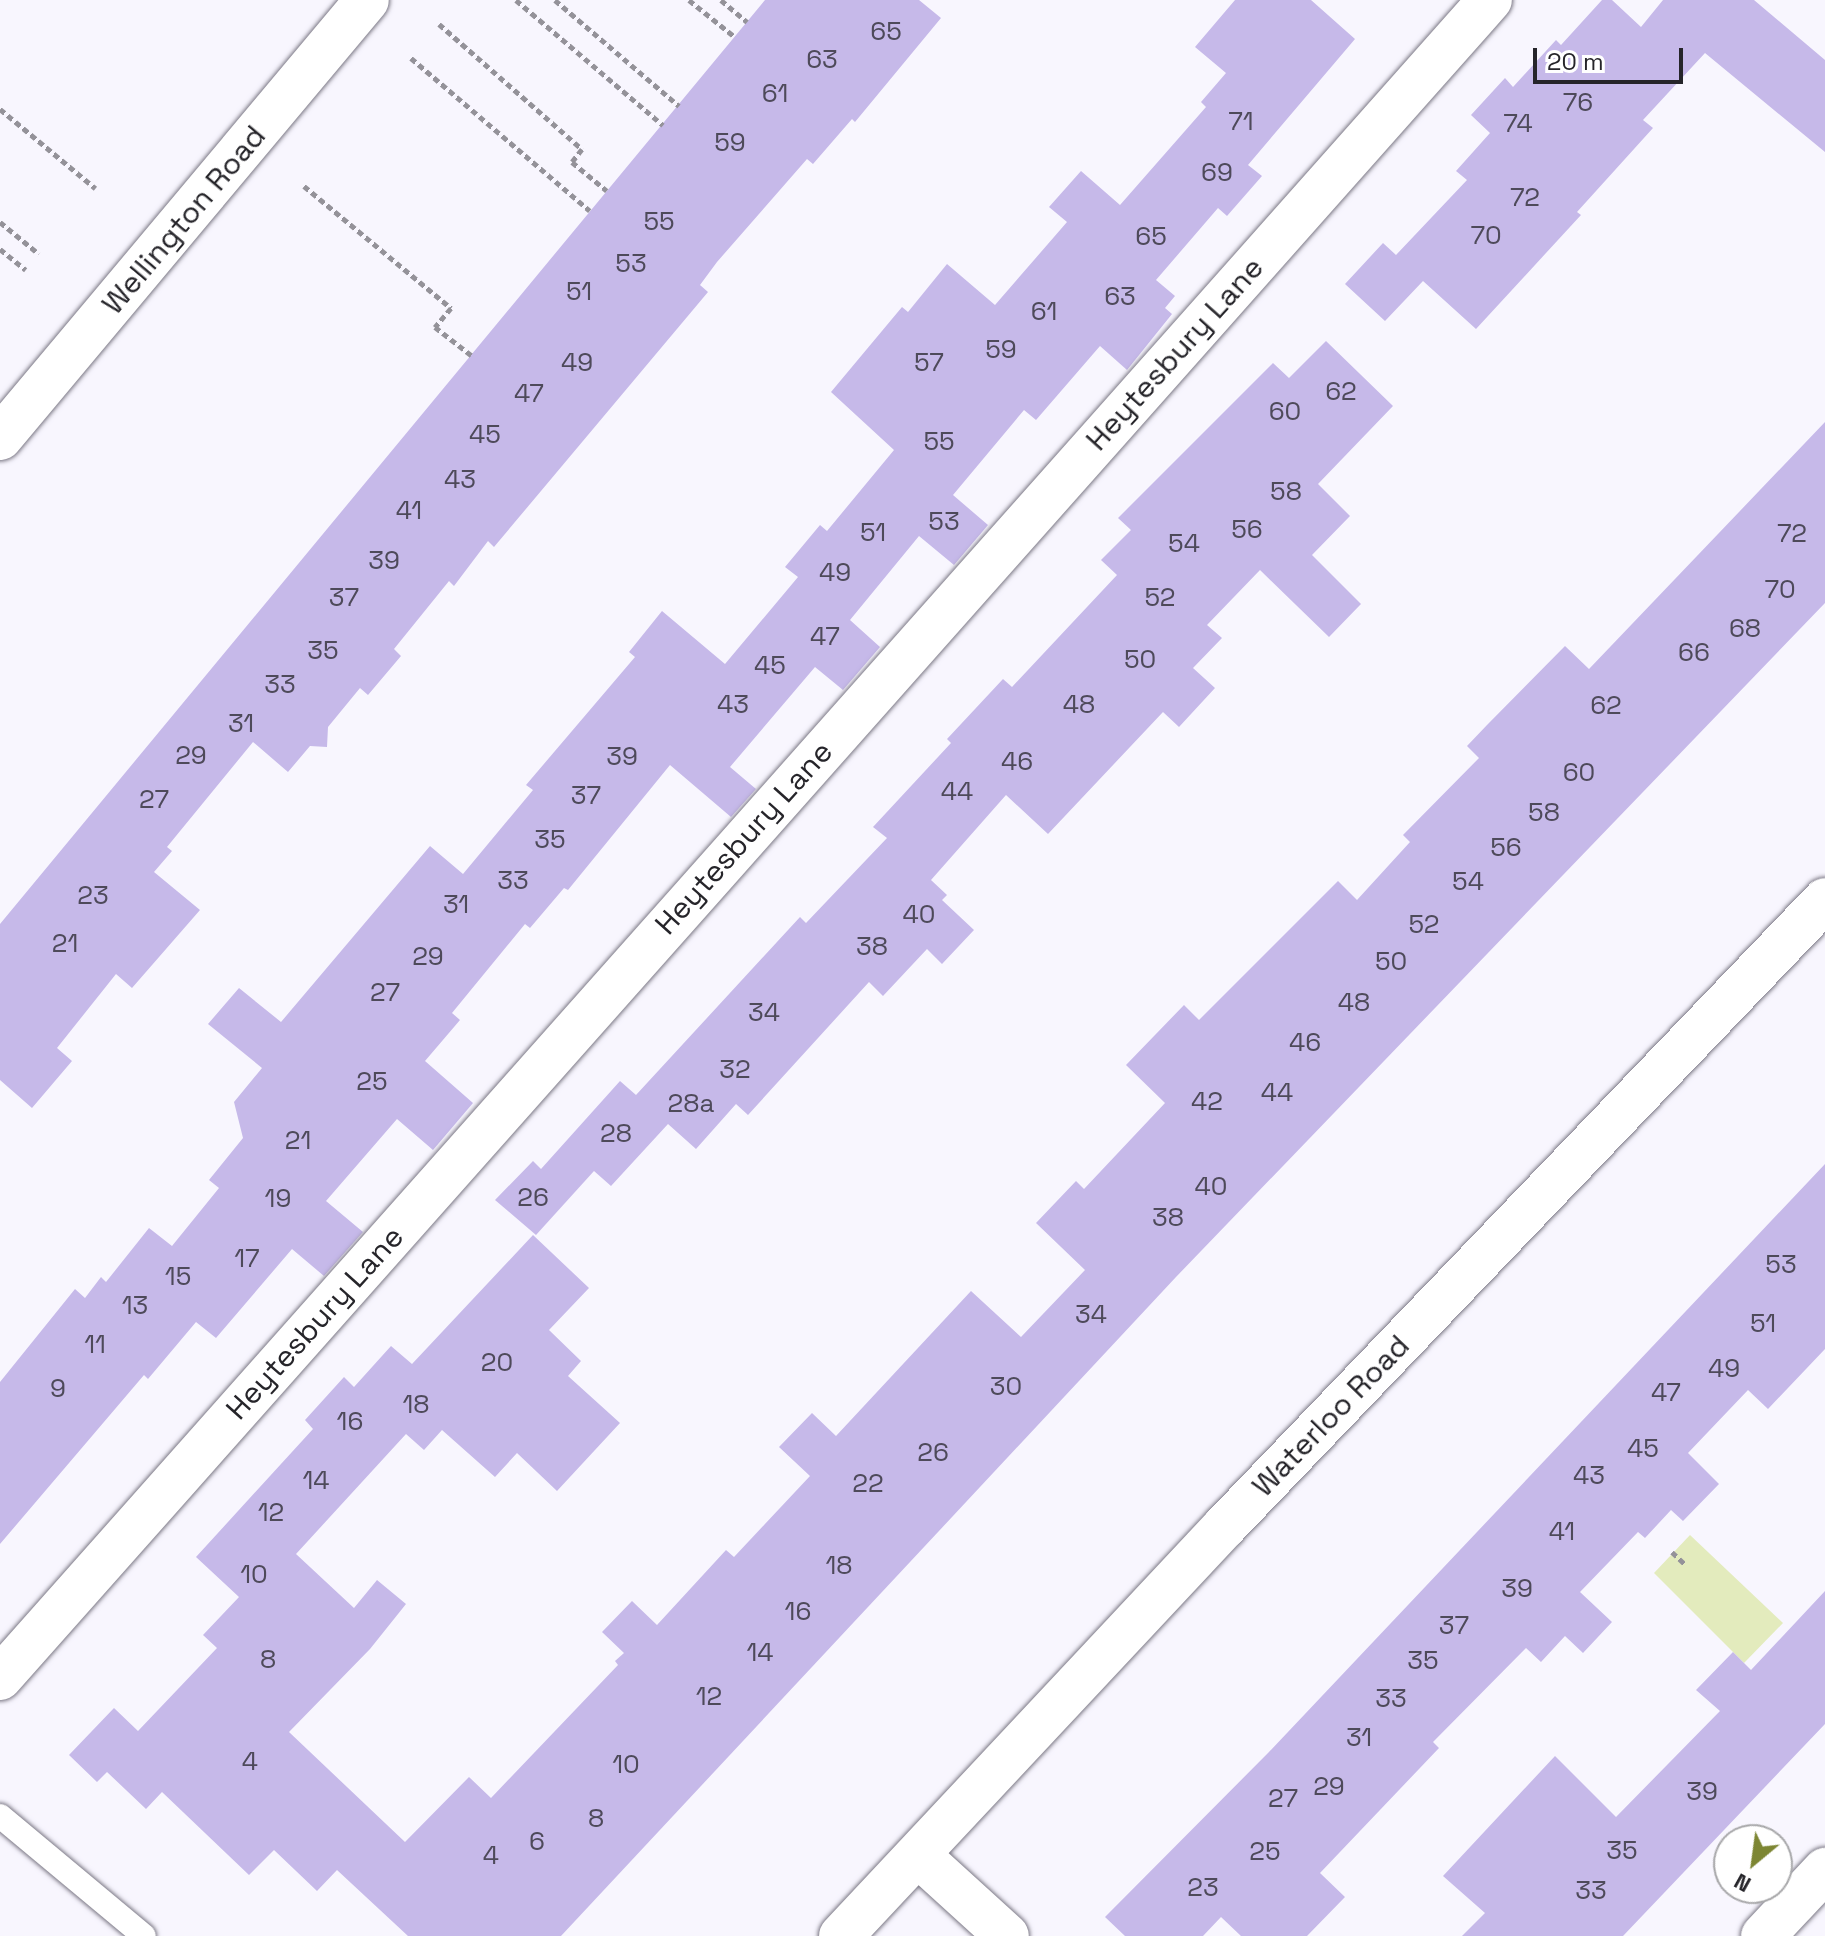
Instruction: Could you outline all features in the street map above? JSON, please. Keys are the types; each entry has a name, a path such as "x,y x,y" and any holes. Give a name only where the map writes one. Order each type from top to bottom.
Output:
{"street":[{"name":"Wellington Road","path":"0,438 367,0"},
{"name":"Heytesbury Lane","path":"0,1678 1490,0"},
{"name":"Waterloo Road","path":"841,1936 1225,1526 1825,900"},
{"path":"918,1855 1007,1936"},
{"path":"1763,1936 1825,1870"}],"lane":[{"path":"0,1816 144,1936"}],"path":[{"path":"516,0 663,125"},
{"path":"555,0 679,106"},
{"path":"689,0 735,37"},
{"path":"721,0 747,22"},
{"path":"439,24 582,149 572,162 607,191"},
{"path":"411,58 590,211"},
{"path":"0,109 95,188"},
{"path":"304,186 451,308 435,327 471,355"},
{"path":"0,222 39,254"},
{"path":"0,249 26,270"},
{"path":"1672,1552 1686,1565"}],"green space":[{"path":"1690,1535 1783,1623 1744,1663 1654,1573"}],"building":[{"path":"765,0 919,0 941,18 855,122 852,119 813,164 807,159 717,262 700,285 708,292 494,547 488,541 454,586 449,581 394,649 401,656 368,695 360,688 328,727 327,747 310,746 288,772 253,742 167,847 172,851 154,872 200,910 132,988 116,974 57,1048 72,1061 32,1108 0,1080 0,924"},
{"path":"1235,0 1311,0 1355,39 1248,165 1262,176 1227,216 1218,208 1156,280 1175,296 1165,308 1172,314 1127,370 1100,346 1036,420 1024,410 953,495 988,525 954,565 919,536 850,620 880,647 843,690 815,667 730,767 756,789 731,817 670,765 568,890 564,888 530,928 525,924 452,1013 460,1020 425,1061 473,1103 433,1150 397,1119 326,1201 363,1232 324,1276 292,1249 216,1338 196,1322 148,1379 144,1375 0,1544 0,1382 75,1289 85,1298 101,1277 106,1282 149,1228 172,1246 219,1188 209,1180 243,1138 234,1102 262,1068 208,1024 239,988 281,1022 430,846 463,874 533,790 526,785 635,657 629,652 662,611 725,664 798,577 785,567 820,525 827,531 894,450 831,392 902,307 908,312 947,264 995,305 1067,222 1049,207 1081,171 1120,205 1206,107 1201,102 1226,73 1195,47"},
{"path":"1602,0 1612,0 1641,27 1663,0 1754,0 1825,60 1825,152 1705,53 1643,120 1653,128 1577,212 1581,215 1476,329 1423,281 1385,321 1345,284 1383,243 1396,255 1467,180 1456,171 1490,133 1471,115 1505,78 1513,87 1556,40 1561,45"},
{"path":"1326,341 1393,406 1318,484 1350,516 1312,555 1361,604 1329,637 1260,570 1207,625 1222,638 1193,668 1215,688 1179,727 1163,712 1048,834 1006,795 931,880 947,895 942,900 974,930 942,964 927,949 883,996 869,982 748,1115 736,1104 696,1149 668,1124 611,1186 594,1171 536,1235 495,1200 533,1161 541,1169 620,1081 636,1095 800,917 806,923 887,838 873,827 951,743 947,739 1003,679 1012,687 1117,575 1101,560 1131,530 1118,518 1273,363 1289,378"},
{"path":"1825,422 1825,603 1176,1277 561,1936 408,1936 337,1870 317,1891 274,1850 249,1875 162,1792 146,1809 107,1772 97,1782 69,1755 114,1708 138,1731 217,1648 203,1635 239,1597 196,1557 313,1429 305,1420 344,1377 354,1387 391,1346 412,1364 533,1235 589,1288 549,1330 581,1361 568,1376 620,1423 557,1491 517,1453 495,1477 442,1430 424,1450 406,1434 296,1554 354,1608 377,1580 406,1604 370,1649 289,1732 405,1842 469,1777 491,1798 618,1665 615,1661 624,1653 602,1632 632,1601 657,1625 726,1550 734,1557 810,1476 779,1447 812,1413 836,1436 971,1291 1021,1337 1085,1270 1036,1223 1076,1181 1084,1189 1165,1103 1126,1065 1184,1005 1199,1020 1338,881 1357,900 1410,842 1403,835 1479,758 1467,746 1487,725 1565,646 1589,669"},
{"path":"1825,1164 1825,1349 1768,1409 1748,1390 1688,1453 1719,1484 1683,1521 1671,1510 1645,1538 1638,1532 1580,1592 1612,1622 1583,1653 1565,1636 1541,1662 1526,1648 1433,1742 1439,1748 1320,1873 1345,1897 1307,1936 1241,1936 1221,1917 1203,1936 1125,1936 1105,1917 1268,1753"},
{"path":"1825,1591 1825,1724 1730,1824 1713,1824 1713,1842 1623,1936 1462,1936 1485,1913 1443,1876 1555,1756 1616,1817 1720,1711 1696,1690 1733,1652 1751,1670"}]}
